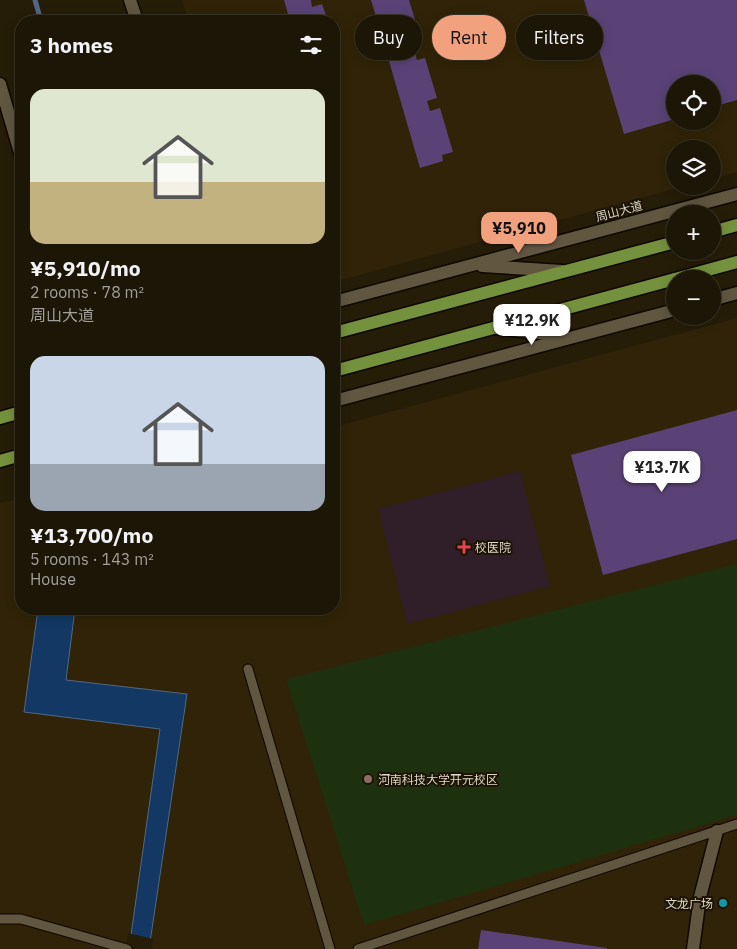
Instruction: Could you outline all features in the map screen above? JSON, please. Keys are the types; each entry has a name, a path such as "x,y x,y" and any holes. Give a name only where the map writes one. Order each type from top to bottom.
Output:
{"main road":[{"path":"130,0 135,15"},
{"path":"0,84 15,135"},
{"name":"周山大道","path":"340,300 737,194"},
{"path":"721,229 737,225"},
{"path":"340,331 666,244"},
{"path":"708,270 737,262"},
{"path":"472,265 565,271"},
{"path":"340,369 666,281"},
{"path":"721,297 737,293"},
{"path":"340,399 666,312"},
{"path":"493,328 573,337"},
{"path":"0,418 15,414"},
{"path":"0,461 15,457"},
{"path":"693,949 700,897 716,831"}],"lane":[{"path":"248,669 330,949"},
{"path":"358,949 737,824"},
{"path":"0,919 21,919 126,949"}],"shaded area":[{"path":"182,0 737,0 737,172 721,177 721,140 666,140 666,191 340,280 340,15 187,15"},
{"name":"河南科技大学开元校区","path":"737,318 737,949 0,949 0,503 15,499 15,615 340,615 340,425 711,325 721,325 721,322"},
{"name":"校医院","path":"520,471 550,586 407,624 378,509"}],"green space":[{"path":"737,564 737,815 364,925 286,679"}],"water":[{"path":"37,615 74,615 66,680 187,694 149,949 129,949 160,729 24,712"}],"pier":[{"path":"128,933 153,939 152,949 126,949"}],"building":[{"path":"284,0 311,0 312,7 322,4 326,15 288,15"},
{"path":"371,0 409,0 414,15 376,15"},
{"path":"584,0 737,0 737,100 721,104 721,75 666,75 666,122 624,134 602,60 603,15 588,15"},
{"path":"425,58 437,98 427,101 430,111 440,108 453,152 442,155 443,161 420,168 389,61 422,60"},
{"path":"737,410 737,539 603,575 571,455"},
{"path":"481,930 607,948 607,949 478,949"}],"waterway":[{"path":"35,0 39,15"}],"place":[{"name":"校医院","path":"464,547"},
{"name":"河南科技大学开元校区","path":"368,779"},
{"name":"文龙广场","path":"723,903"}]}
